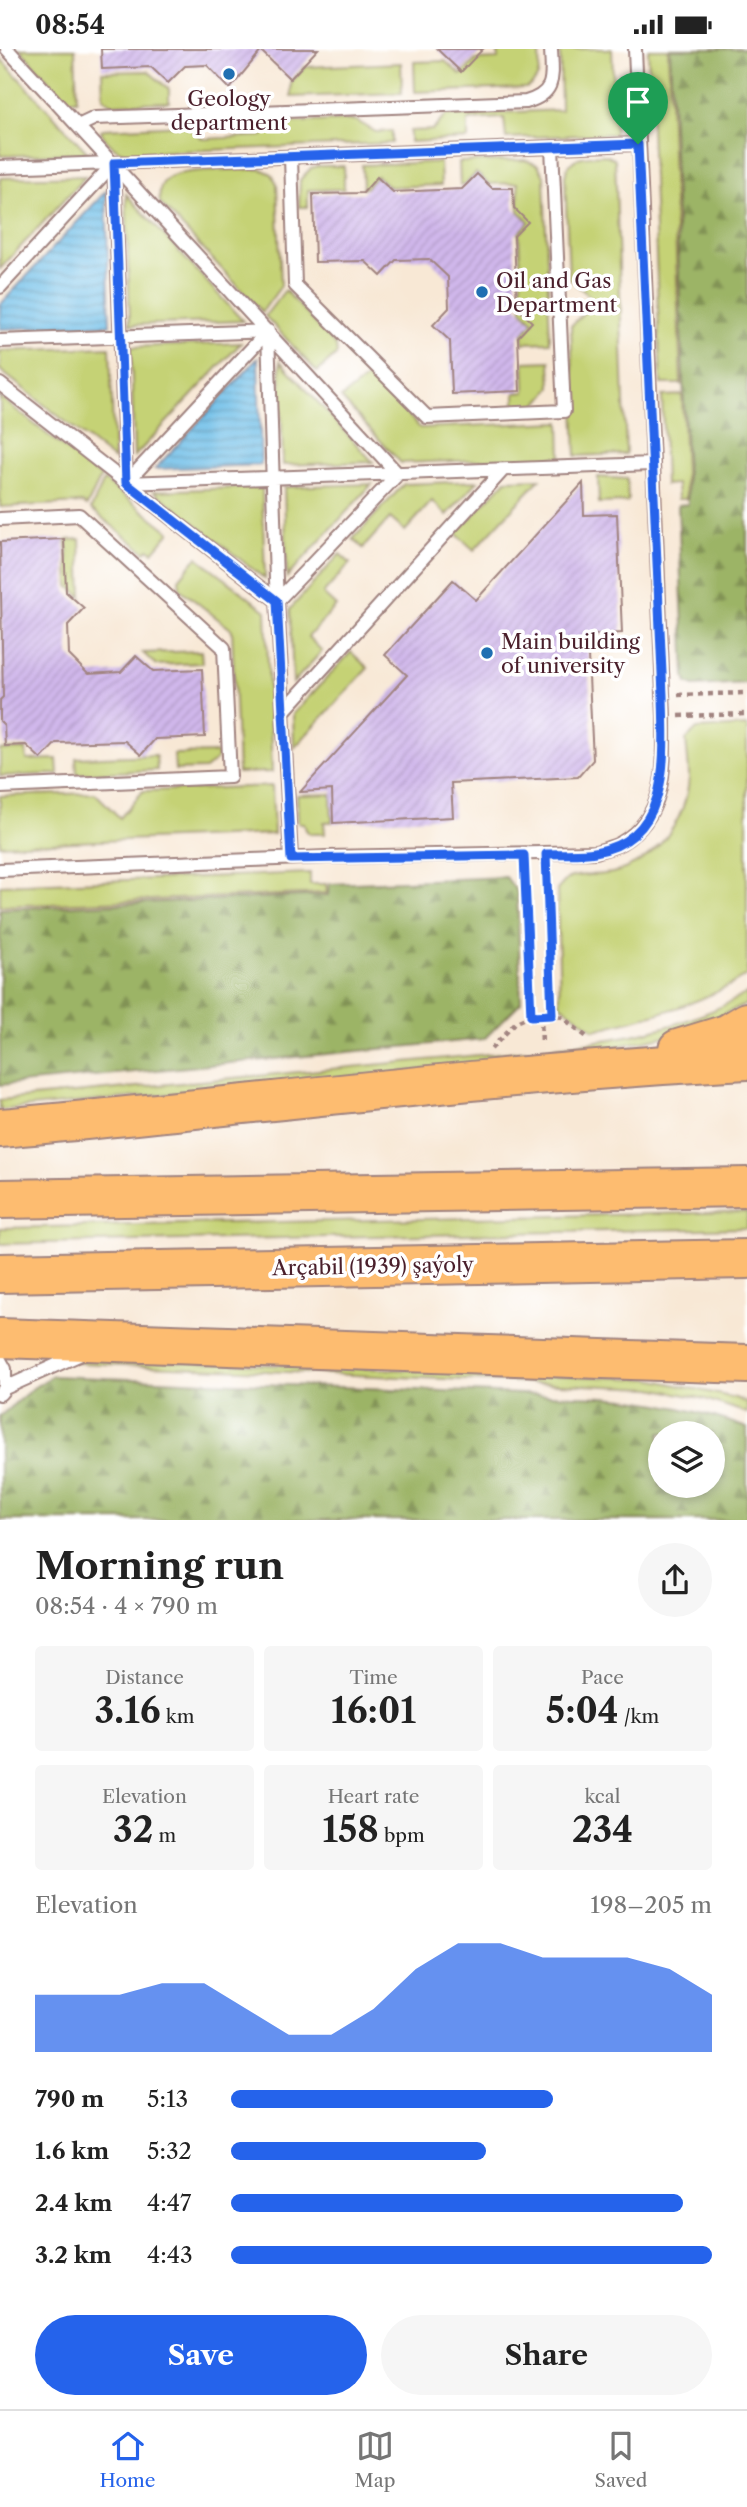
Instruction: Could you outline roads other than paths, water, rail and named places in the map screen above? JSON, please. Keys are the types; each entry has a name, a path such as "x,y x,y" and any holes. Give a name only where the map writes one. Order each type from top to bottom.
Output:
{"main road":[{"path":"622,1066 727,1034 747,1022"},
{"path":"0,1128 622,1066 747,1060"},
{"path":"0,1199 747,1187"},
{"name":"Arçabil (1939) şaýoly","path":"0,1273 747,1259"},
{"path":"0,1338 747,1364"},
{"path":"680,1362 747,1389"}],"lane":[{"path":"7,49 398,474"},
{"path":"78,127 95,118 526,102 545,94 550,86 551,49"},
{"path":"0,870 291,859 596,852 621,843 641,829 657,803 663,782 664,716 635,49"},
{"path":"0,167 638,144"},
{"path":"290,157 295,285 427,417 564,411 552,147"},
{"path":"0,287 114,163"},
{"path":"114,163 126,483"},
{"path":"0,341 268,331"},
{"path":"268,331 277,601 291,859"},
{"path":"126,483 268,331"},
{"path":"0,384 277,601"},
{"path":"126,483 652,464"},
{"path":"283,712 503,470"},
{"path":"277,601 398,474"},
{"path":"0,519 79,515 225,648 230,777 0,787"},
{"path":"2,1391 106,1342"},
{"path":"0,1360 5,1369 2,1391"}],"water":[{"path":"106,191 110,325 0,329 0,305"},
{"path":"258,358 261,465 155,469"}],"place":[{"name":"Geology department","path":"229,74"},
{"name":"Oil and Gas Department","path":"482,292"},
{"name":"Main building of university","path":"487,653"}]}
